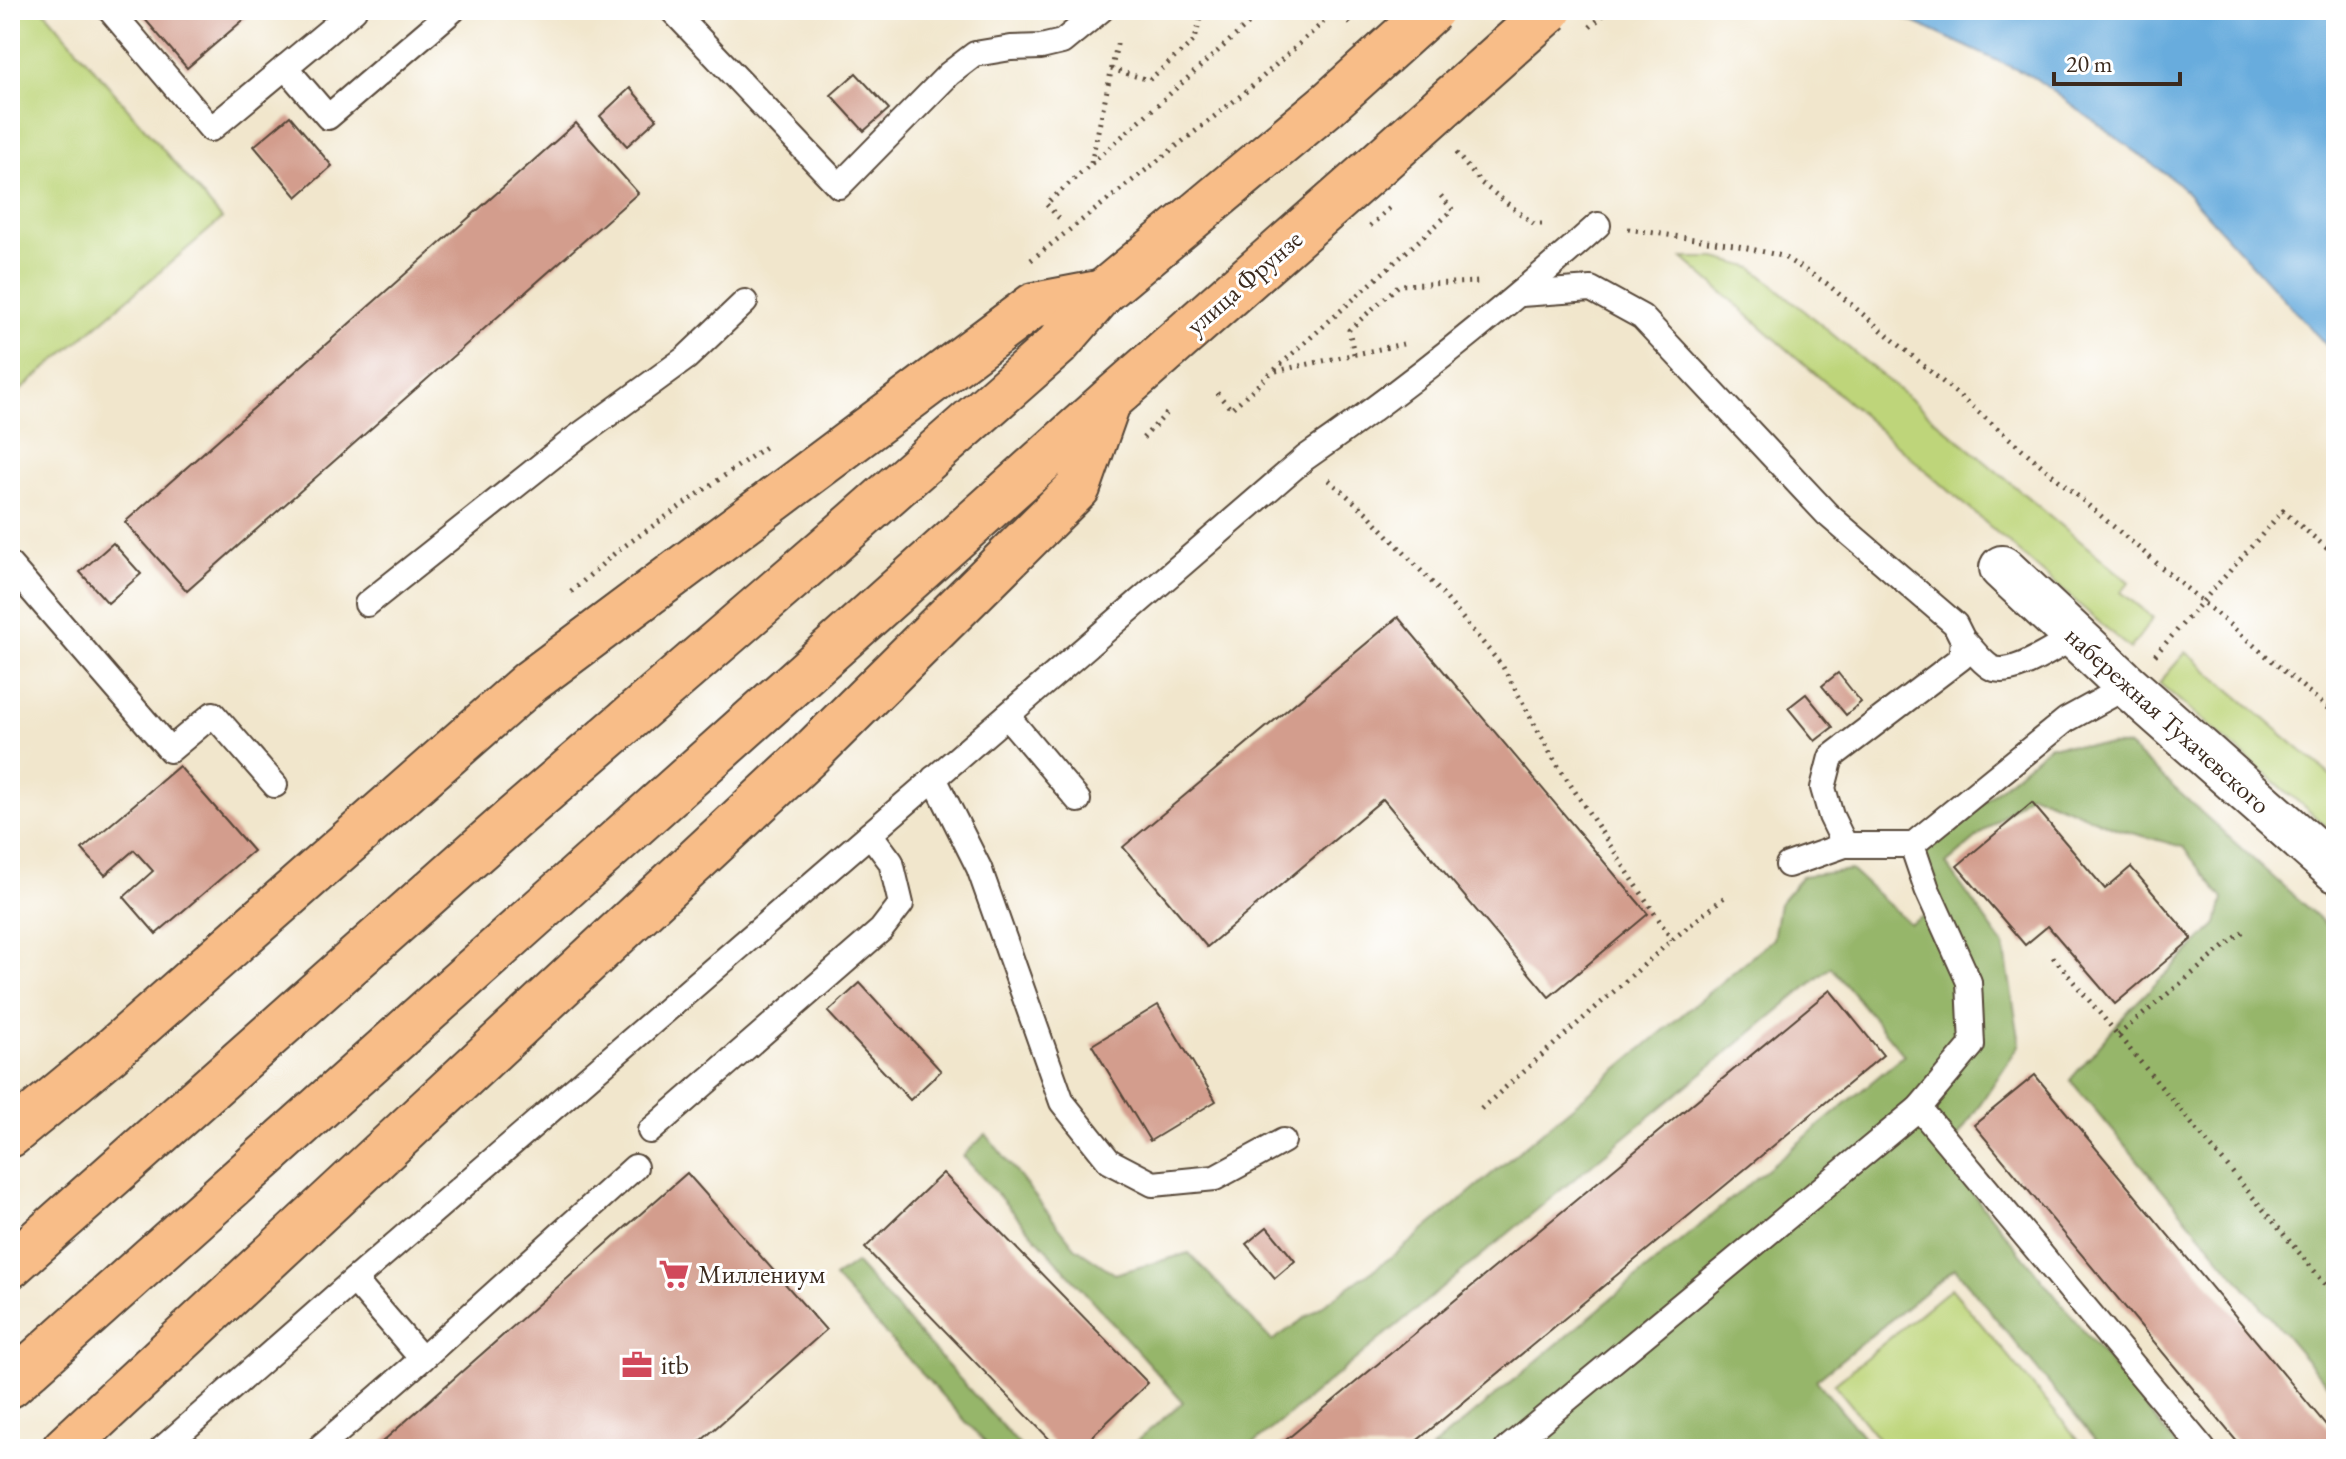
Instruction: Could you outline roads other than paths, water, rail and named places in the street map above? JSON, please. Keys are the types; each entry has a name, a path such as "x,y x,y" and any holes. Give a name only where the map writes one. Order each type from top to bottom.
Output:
{"main road":[{"path":"10,1266 514,818 1045,355 1103,292 1327,105 1432,10"},
{"name":"улица Фрунзе","path":"10,1385 1550,10"},
{"path":"10,1135 108,1054 530,682 1034,305 1103,292"},
{"path":"64,1449 807,757 1078,488 1110,400"}],"street":[{"name":"набережная Тухачевского","path":"2002,568 2128,686 2336,870"}],"lane":[{"path":"110,10 211,129 354,10"},
{"path":"285,67 328,117 453,10"},
{"path":"672,10 839,186 949,74 975,54 1062,42 1101,10"},
{"path":"162,1449 1305,458 1521,294 1598,225"},
{"path":"1521,294 1591,289 1642,317 1827,514 1955,624 1963,640 1992,668 2006,670 2019,667 2076,636"},
{"path":"367,604 573,440 686,358 745,302"},
{"path":"10,565 170,750 213,714 275,785"},
{"path":"1845,845 1831,816 1823,788 1831,757 1961,658 1963,640"},
{"path":"1788,865 1845,845 1912,845 2066,720 2128,686"},
{"path":"1007,716 1078,800"},
{"path":"934,778 979,868 1062,1102 1109,1161 1153,1184 1215,1178 1283,1141"},
{"path":"650,1131 881,930 901,904 891,862 870,834"},
{"path":"1507,1449 1919,1108 1972,1045 1969,982 1927,889 1912,845"},
{"path":"1919,1108 2203,1449"},
{"path":"318,1449 635,1167"},
{"path":"354,1280 422,1359"}],"water":[{"path":"1887,10 2336,10 2336,356 2177,182 2035,78"}],"place":[{"name":"Миллениум","path":"674,1274"},
{"name":"itb","path":"637,1365"}]}
